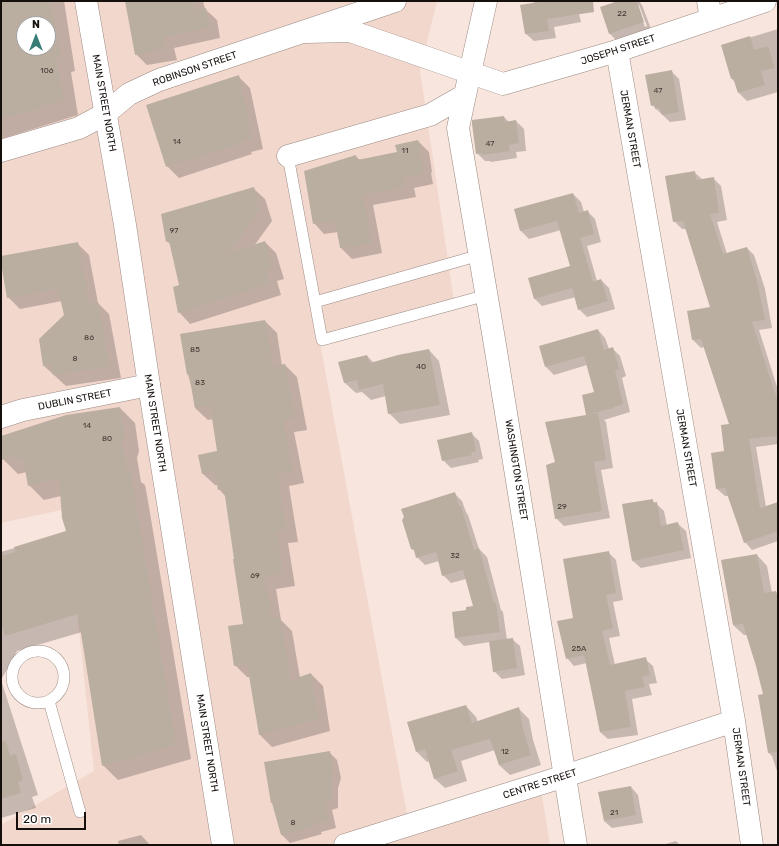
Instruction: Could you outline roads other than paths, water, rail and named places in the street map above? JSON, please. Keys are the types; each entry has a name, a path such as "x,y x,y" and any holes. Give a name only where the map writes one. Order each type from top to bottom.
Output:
{"street":[{"name":"MAIN STREET NORTH","path":"86,1 125,225 149,385 223,845"},
{"name":"ROBINSON STREET","path":"1,151 79,128 105,114 129,94 159,80 395,1"},
{"name":"WASHINGTON STREET","path":"486,1 464,95 458,128 487,295 576,845"},
{"name":"JOSEPH STREET","path":"470,73 503,84 617,51 710,10 765,1"},
{"name":"ROBINSON STREET","path":"306,32 350,31 470,73"},
{"name":"JERMAN STREET","path":"617,51 734,721 752,845"},
{"path":"288,156 430,115 464,95"},
{"name":"DUBLIN STREET","path":"1,417 23,410 149,385"},
{"name":"CENTRE STREET","path":"345,845 734,721"}],"lane":[{"path":"288,156 322,340 487,295"},
{"path":"315,302 480,255"},
{"path":"36,650 44,651 52,654 63,666 65,674 61,690 49,701 40,703 31,702 23,698 16,691 13,683 13,670 20,658 27,653 36,650"},
{"path":"49,701 80,812"}]}
